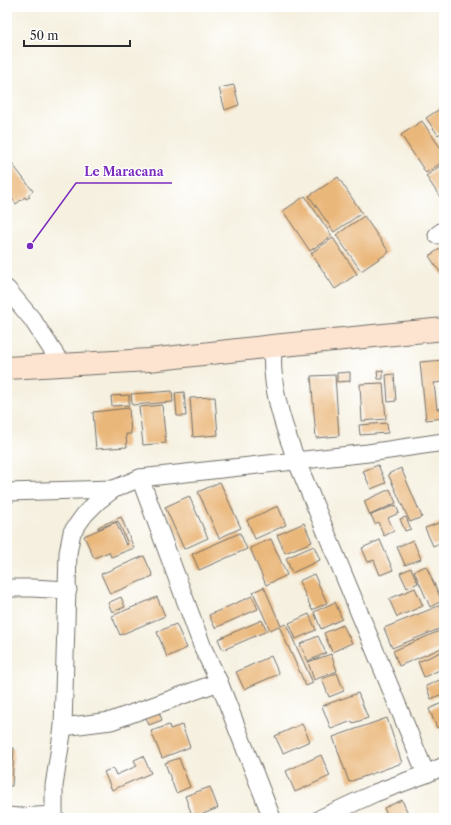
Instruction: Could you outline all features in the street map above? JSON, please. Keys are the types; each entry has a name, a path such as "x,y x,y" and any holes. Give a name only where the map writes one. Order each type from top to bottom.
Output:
{"main road":[{"path":"7,368 149,360 444,329"}],"street":[{"path":"7,289 32,319 62,365"},
{"path":"273,346 273,372 278,403 287,435 426,774"},
{"path":"7,816 54,817 54,786 63,727 68,553 72,532 85,514 98,501 114,489 140,478 297,462 444,442"},
{"path":"140,478 203,648 219,682 272,818"},
{"path":"7,492 114,489"},
{"path":"7,588 68,590"},
{"path":"63,727 111,721 219,682"},
{"path":"321,818 375,793 444,766"}],"building":[{"path":"234,85 239,105 225,110 219,88"},
{"path":"444,106 444,131 438,135 426,118"},
{"path":"422,121 444,153 444,161 426,173 401,135"},
{"path":"7,157 33,191 28,195 30,197 26,199 25,197 16,204 7,192"},
{"path":"444,163 444,203 426,176"},
{"path":"338,177 362,213 334,232 309,196"},
{"path":"305,196 332,236 310,251 283,211"},
{"path":"364,216 389,252 361,271 336,235"},
{"path":"333,238 357,274 335,289 311,253"},
{"path":"444,246 444,274 442,275 429,256"},
{"path":"444,360 444,382 434,383 437,409 444,408 444,418 426,420 420,362"},
{"path":"383,370 383,379 378,379 377,371"},
{"path":"350,372 350,381 337,382 337,373"},
{"path":"394,374 396,401 388,402 386,375"},
{"path":"335,375 339,436 316,438 311,376"},
{"path":"383,383 386,419 362,421 360,384"},
{"path":"172,391 173,402 132,405 131,394"},
{"path":"184,392 186,416 177,416 175,393"},
{"path":"129,395 129,405 112,406 111,396"},
{"path":"215,397 218,435 193,437 190,398"},
{"path":"162,405 166,443 143,445 139,407"},
{"path":"129,408 131,434 126,434 127,447 96,449 93,412"},
{"path":"387,423 388,433 360,435 359,425"},
{"path":"378,465 386,483 371,489 363,471"},
{"path":"401,468 422,517 410,522 388,474"},
{"path":"220,482 241,528 219,538 198,492"},
{"path":"390,489 396,503 370,515 364,501"},
{"path":"189,496 208,538 184,549 165,507"},
{"path":"396,505 399,513 388,518 394,531 384,536 378,522 375,524 371,515"},
{"path":"278,506 286,525 255,539 247,520"},
{"path":"121,517 134,548 111,557 109,552 94,558 84,536 116,522 126,545 128,544 118,521 98,529 98,527"},
{"path":"406,517 411,529 405,531 400,519"},
{"path":"444,521 444,541 433,546 425,528"},
{"path":"304,523 312,542 285,553 277,535"},
{"path":"240,533 247,549 199,570 192,554"},
{"path":"271,539 287,575 266,585 250,548"},
{"path":"380,540 393,570 380,575 374,560 368,562 362,548"},
{"path":"413,540 421,559 405,565 397,547"},
{"path":"314,546 320,560 292,573 286,558"},
{"path":"144,556 153,576 110,594 101,574"},
{"path":"426,566 442,601 430,607 414,571"},
{"path":"411,568 418,583 407,588 400,573"},
{"path":"314,574 327,603 312,610 299,581"},
{"path":"264,587 281,626 286,624 313,683 306,686 279,626 270,630 253,592"},
{"path":"415,588 423,606 397,617 389,599"},
{"path":"252,596 258,609 215,628 209,615"},
{"path":"121,597 125,607 112,612 108,603"},
{"path":"157,597 165,616 120,635 112,616"},
{"path":"335,602 342,619 321,629 314,612"},
{"path":"441,605 444,612 444,627 392,648 384,628"},
{"path":"309,614 316,630 296,639 289,623"},
{"path":"262,620 267,631 223,650 218,639"},
{"path":"176,624 187,648 167,657 157,632"},
{"path":"343,625 352,643 332,652 324,633"},
{"path":"444,629 444,647 399,666 393,651"},
{"path":"318,636 326,653 308,661 300,644"},
{"path":"441,652 444,658 444,668 424,677 418,662"},
{"path":"331,654 337,671 314,680 308,662"},
{"path":"271,656 279,674 244,689 236,672"},
{"path":"337,673 344,691 329,697 322,679"},
{"path":"444,678 444,693 431,699 426,686"},
{"path":"358,693 368,718 353,723 352,721 331,729 322,706"},
{"path":"444,702 444,725 437,728 429,709"},
{"path":"158,710 162,720 149,725 145,715"},
{"path":"387,718 402,763 349,782 333,737"},
{"path":"302,724 310,741 283,753 275,736"},
{"path":"169,725 170,729 182,725 190,747 162,758 151,731"},
{"path":"7,747 14,748 12,786 7,786"},
{"path":"321,755 330,776 295,792 286,771"},
{"path":"143,756 151,773 112,790 104,772 113,768 116,775 137,766 134,760"},
{"path":"179,758 190,787 176,793 165,763"},
{"path":"210,787 218,808 193,818 185,796"},
{"path":"402,800 410,818 388,818 384,808"}],"place":[{"name":"Le Maracana","path":"30,246"}]}
